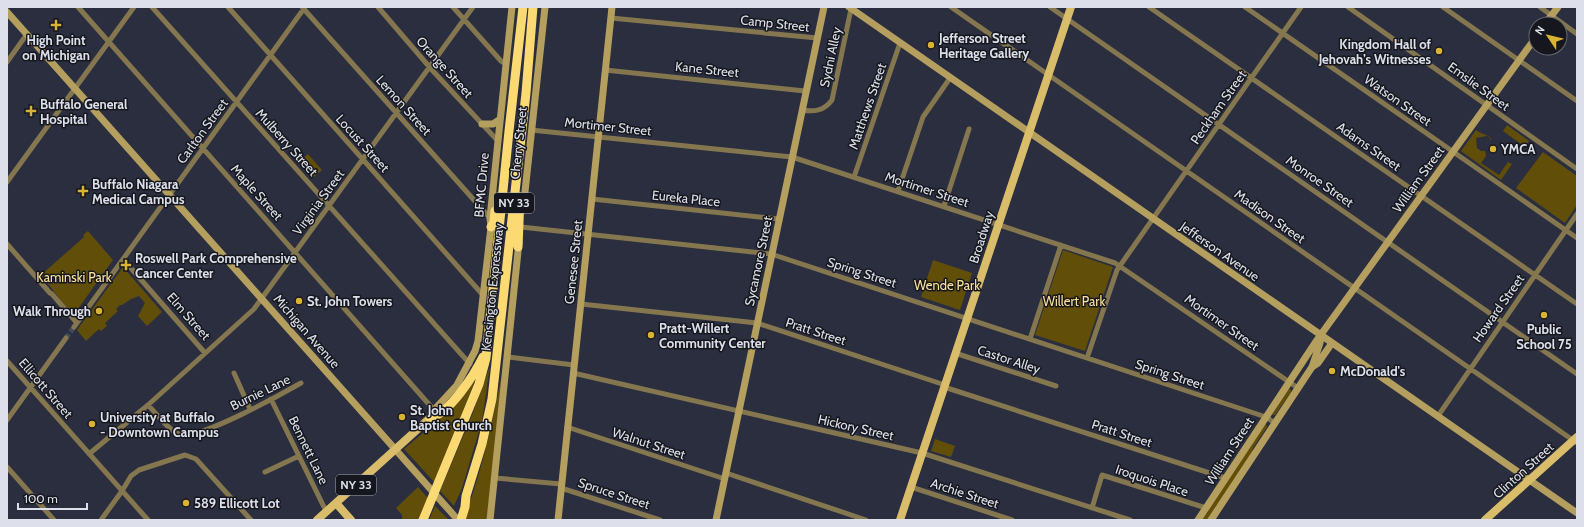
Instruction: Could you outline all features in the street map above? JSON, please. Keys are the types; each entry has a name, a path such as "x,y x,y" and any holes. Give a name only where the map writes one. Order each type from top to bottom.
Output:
{"highway":[{"name":"Kensington Expressway","path":"489,329 523,7"},
{"name":"Kensington Expressway","path":"466,496 478,460 492,399 526,93 533,7"},
{"path":"518,247 526,127 526,93"},
{"path":"490,222 494,222 509,131"},
{"path":"423,520 480,384 486,358 489,329"},
{"name":"NY 33","path":"432,414 434,417 448,406 469,382 483,357 489,329"},
{"path":"461,520 465,507 466,496"},
{"name":"NY 33","path":"454,520 460,505 466,496"}],"main road":[{"name":"Broadway","path":"900,520 1071,7"},
{"name":"NY 33","path":"317,520 395,450 432,414"},
{"name":"Clinton Street","path":"1485,520 1576,440"},
{"path":"336,503 351,520"}],"street":[{"name":"Maple Street","path":"78,7 296,252 432,414"},
{"path":"7,182 134,7"},
{"name":"Mulberry Street","path":"152,7 470,364"},
{"name":"Locust Street","path":"228,7 482,294"},
{"name":"Orange Street","path":"378,7 429,66 497,140"},
{"path":"453,7 506,64"},
{"name":"Virginia Street","path":"90,454 148,405 254,310 472,7"},
{"name":"BFMC Drive","path":"432,414 457,385 470,364 478,341 499,120 512,7"},
{"name":"Cherry Street","path":"490,520 508,357 518,247 545,7"},
{"name":"Genesee Street","path":"558,520 612,7"},
{"name":"Sycamore Street","path":"716,520 778,219 824,7"},
{"name":"Madison Street","path":"951,7 1354,288 1576,440"},
{"name":"Monroe Street","path":"1050,7 1577,374"},
{"name":"Adams Street","path":"1149,7 1577,304"},
{"name":"Watson Street","path":"1245,7 1577,238"},
{"name":"Peckham Street","path":"1087,358 1117,270 1301,7"},
{"name":"Emslie Street","path":"1348,7 1577,169"},
{"path":"1443,7 1577,101"},
{"path":"1540,7 1577,34"},
{"path":"1552,15 1558,7"},
{"name":"Carlton Street","path":"7,244 76,325 304,8"},
{"name":"Lemon Street","path":"304,8 490,222"},
{"name":"Jefferson Avenue","path":"850,8 1577,513"},
{"name":"Sydni Alley","path":"802,110 819,110 828,105 832,100 850,8"},
{"name":"Michigan Avenue","path":"8,13 458,520"},
{"name":"Camp Street","path":"611,18 817,38"},
{"path":"7,62 27,34"},
{"name":"Matthews Street","path":"854,177 900,43"},
{"name":"William Street","path":"1198,520 1321,335 1528,48"},
{"name":"Kane Street","path":"605,70 805,91"},
{"path":"898,191 923,117 950,78"},
{"path":"482,124 494,124 499,120"},
{"path":"944,206 969,129"},
{"name":"Mortimer Street","path":"531,130 792,157 1116,263 1298,388"},
{"name":"Eureka Place","path":"592,199 778,219"},
{"name":"Howard Street","path":"1438,416 1577,214"},
{"name":"Spring Street","path":"521,227 771,254 1266,417 1275,423"},
{"path":"1030,339 1061,245"},
{"name":"Elm Street","path":"123,259 205,353"},
{"name":"Pratt Street","path":"581,304 757,323 1226,478"},
{"name":"William Street","path":"1210,520 1312,367 1320,343 1321,335"},
{"path":"7,420 66,338"},
{"path":"1312,367 1318,363 1332,343"},
{"name":"Castor Alley","path":"956,353 1056,386"},
{"path":"508,357 574,365"},
{"name":"Ellicott Street","path":"7,361 148,520"},
{"path":"234,373 250,409"},
{"name":"Hickory Street","path":"573,373 922,453 1130,520"},
{"name":"Burnie Lane","path":"148,405 171,430 181,435 193,434 209,429 272,399 301,383"},
{"name":"Bennett Lane","path":"272,399 326,511"},
{"name":"Walnut Street","path":"568,427 866,520"},
{"path":"102,520 122,492 131,476 139,470 185,455 196,459 251,520"},
{"path":"265,472 299,456"},
{"path":"7,467 54,520"},
{"name":"Iroquois Place","path":"1092,508 1102,475 1206,508"},
{"name":"Spruce Street","path":"495,478 561,486 660,520"},
{"name":"Archie Street","path":"911,487 1012,520"}],"green space":[{"path":"1507,125 1529,141 1525,147 1503,131"},
{"path":"1476,130 1487,136 1476,138 1477,148 1481,151 1485,151 1486,156 1481,163 1499,175 1508,162 1512,164 1501,180 1461,151"},
{"path":"1543,152 1577,176 1577,205 1565,223 1516,188"},
{"path":"308,154 322,170 314,177 300,161"},
{"name":"Kaminski Park","path":"88,231 113,260 75,313 72,314 41,275 84,237 83,235"},
{"name":"Willert Park","path":"1063,250 1113,267 1085,351 1035,335"},
{"name":"Wende Park","path":"933,260 972,273 960,310 921,297"},
{"name":"Kaminski Park","path":"123,267 162,312 147,326 138,316 145,303 139,296 131,299 116,309 118,311 105,323 107,326 101,331 99,329 86,341 77,330"},
{"path":"490,366 482,421 462,488 454,506 440,491 472,415"},
{"path":"478,373 435,483 404,449 454,407"},
{"path":"502,374 487,520 466,520 464,518 481,465"},
{"path":"1288,388 1291,392 1275,415 1272,415"},
{"path":"1265,424 1267,427 1253,448 1252,454 1209,520 1202,520 1208,512 1209,506"},
{"path":"935,439 955,446 951,457 931,451"},
{"path":"418,487 428,498 420,520 402,520 402,515 396,508"},
{"path":"435,506 449,520 429,520"}],"tunnel":[{"path":"66,338 74,327"}],"place":[{"name":"High Point on Michigan","path":"56,25"},
{"name":"Jefferson Street Heritage Gallery","path":"931,45"},
{"name":"Kingdom Hall of Jehovah’s Witnesses","path":"1439,51"},
{"name":"Buffalo General Hospital","path":"31,111"},
{"name":"YMCA","path":"1493,149"},
{"name":"Buffalo Niagara Medical Campus","path":"83,191"},
{"name":"Roswell Park Comprehensive Cancer Center","path":"126,265"},
{"name":"St. John Towers","path":"299,301"},
{"name":"Walk Through","path":"99,311"},
{"name":"Public School 75","path":"1544,315"},
{"name":"Pratt-Willert Community Center","path":"651,335"},
{"name":"McDonald's","path":"1332,371"},
{"name":"St. John Baptist Church","path":"402,417"},
{"name":"University at Buffalo - Downtown Campus","path":"92,424"},
{"name":"589 Ellicott Lot","path":"186,503"}]}
